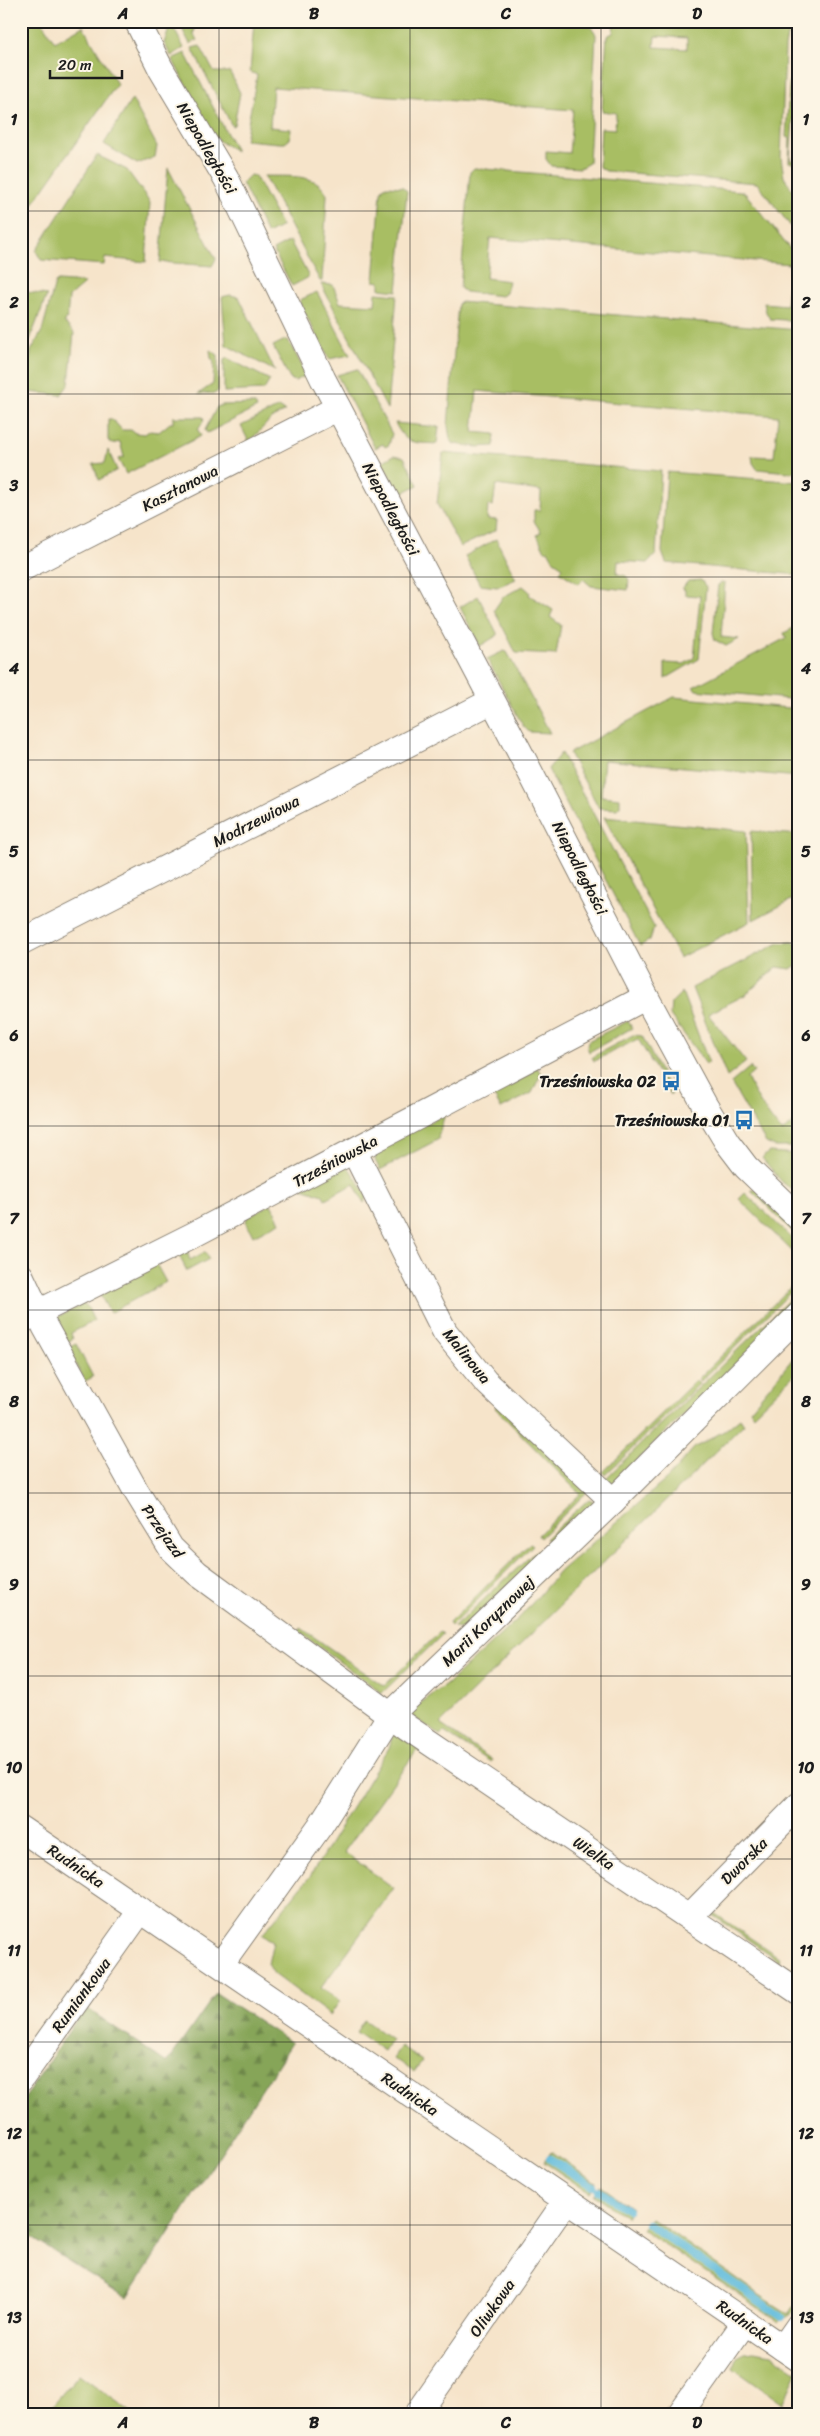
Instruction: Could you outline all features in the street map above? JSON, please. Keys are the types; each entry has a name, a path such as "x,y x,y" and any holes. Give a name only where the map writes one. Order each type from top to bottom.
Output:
{"street":[{"name":"Niepodległości","path":"137,21 161,69 226,178 338,408 646,997 727,1142 746,1167 799,1218"},
{"name":"Kasztanowa","path":"21,569 338,408"},
{"name":"Modrzewiowa","path":"21,942 492,700"},
{"name":"Trześniowska","path":"30,1317 354,1151 646,997"},
{"name":"Malinowa","path":"354,1151 445,1332 485,1380 613,1501"},
{"name":"Przejazd","path":"21,1276 30,1317 45,1327 136,1491 171,1548 197,1573 390,1715"},
{"name":"Marii Koryznowej","path":"221,1964 320,1826 390,1715 613,1501 799,1315"},
{"name":"Wielka","path":"390,1715 799,1992"},
{"name":"Dworska","path":"689,1917 799,1805"},
{"name":"Rudnicka","path":"21,1828 791,2354"},
{"name":"Rumiankowa","path":"21,2079 141,1910"},
{"name":"Oliwkowa","path":"417,2415 566,2201"},
{"path":"679,2415 745,2322"},
{"path":"791,2354 799,2325"}],"green space":[{"path":"21,21 41,21 55,42 83,26 117,84 21,221"},
{"path":"163,21 170,21 184,48 171,56 164,43 168,32"},
{"path":"178,21 196,21 194,35 197,40 190,44"},
{"path":"254,21 553,21 578,22 589,26 596,35 589,163 580,168 551,166 546,159 546,151 569,153 573,110 273,87 270,127 291,129 290,139 285,143 245,140 257,75 250,72"},
{"path":"614,21 799,21 799,35 787,35 785,47 781,157 784,177 799,200 799,237 757,183 606,171 599,167 601,128 615,129 616,113 602,111 607,36 613,33","holes":["655,36 687,38 687,49 654,47"]},
{"path":"200,46 214,72 230,72 240,93 234,125 232,126 192,48"},
{"path":"799,48 799,102 794,103 790,160 799,161 799,166 794,166 793,163 789,162 790,138 786,137 791,54"},
{"path":"185,53 236,151 219,141 211,131 172,59"},
{"path":"132,99 157,146 155,157 137,164 104,144"},
{"path":"97,155 127,170 150,202 146,262 105,258 104,265 41,260 36,251"},
{"path":"168,168 216,259 212,266 160,262"},
{"path":"474,168 741,191 745,193 799,260 799,321 770,319 764,303 786,305 790,264 490,238 486,278 509,281 506,293 502,296 465,292 460,288 470,172"},
{"path":"250,175 255,176 282,226 267,234 242,183"},
{"path":"264,176 291,176 309,179 317,182 327,195 322,281 320,281"},
{"path":"387,186 403,187 407,191 397,291 380,289 380,282 374,281 381,192"},
{"path":"290,241 309,277 292,286 273,250"},
{"path":"58,281 85,283 69,297 67,318 64,322 74,333 69,384 61,395 28,392 31,351 42,331 55,283"},
{"path":"321,284 333,285 340,303 375,305 376,293 397,295 387,409"},
{"path":"27,292 47,295 26,350 25,371 23,371 21,322 27,310 21,306"},
{"path":"317,292 350,355 329,359 300,304 300,300"},
{"path":"230,295 239,297 275,371 226,345 222,297"},
{"path":"460,302 799,330 799,473 757,469 753,463 752,456 774,457 778,416 477,391 473,432 495,434 494,446 477,447 454,444 450,439 448,426 458,304"},
{"path":"288,340 307,375 295,381 290,379 273,346"},
{"path":"210,350 218,355 218,391 216,393 198,394 213,384 214,362 211,358"},
{"path":"227,358 270,380 264,390 224,392 224,360"},
{"path":"357,369 392,434 389,445 385,447 383,444 375,448 337,375"},
{"path":"255,404 257,408 207,433 205,430 217,407 222,405"},
{"path":"279,407 285,411 271,419 249,442 241,426"},
{"path":"173,417 203,417 204,420 198,430 201,436 126,474 118,459 124,457 120,442 111,444 108,440 108,419 112,419 122,430 131,430 135,433 145,434 149,431 159,432 170,423 173,423"},
{"path":"395,423 439,427 437,444 416,443 407,439"},
{"path":"108,450 117,470 99,480 93,464 105,463"},
{"path":"443,453 661,471 656,554 648,563 618,561 617,574 628,578 628,590 591,586 583,579 579,584 560,572 563,567 554,561 548,550 545,551 537,535 541,532 534,521 534,510 540,510 541,491 496,485 493,506 488,505 487,519 497,520 496,530 460,547 437,504"},
{"path":"394,455 404,457 418,485 402,493 398,491 382,462"},
{"path":"667,472 799,482 799,575 666,563 662,552"},
{"path":"496,539 516,579 497,587 480,585 465,556"},
{"path":"701,580 706,587 699,659 665,679 665,663 684,664 694,658 700,596 685,595 685,590 682,589 688,581"},
{"path":"722,582 725,583 721,637 739,639 726,646 715,640 713,633 718,585"},
{"path":"523,586 530,592 529,595 553,610 550,617 561,625 556,655 516,653 494,610 503,597"},
{"path":"478,596 498,635 480,646 460,607"},
{"path":"799,625 799,700 696,690 693,687 786,638 784,633"},
{"path":"504,651 507,652 550,733 529,732 523,726 487,659"},
{"path":"674,697 799,709 799,777 604,760 601,796 620,798 620,806 617,809 599,808 569,753"},
{"path":"561,753 654,927 650,940 640,946 548,769"},
{"path":"604,817 746,831 749,922 679,958"},
{"path":"751,831 799,835 799,896 753,920"},
{"path":"793,942 799,946 799,963 791,969 777,967 745,995 708,1014 746,1062 727,1077 692,988 779,943"},
{"path":"682,992 709,1063 706,1064 670,1015 671,1003"},
{"path":"628,1021 632,1028 589,1052 588,1041"},
{"path":"633,1035 642,1036 671,1095 638,1039 594,1061 592,1057"},
{"path":"537,1067 541,1074 532,1093 501,1109 491,1090"},
{"path":"750,1067 754,1072 747,1078 750,1085 766,1112 782,1132 799,1119 799,1147 775,1147 766,1143 731,1083"},
{"path":"445,1114 439,1139 380,1170 375,1160 376,1150"},
{"path":"769,1152 799,1154 799,1195 782,1182 762,1158"},
{"path":"347,1165 368,1196 364,1203 354,1184 325,1199 323,1195 302,1188"},
{"path":"751,1190 757,1190 799,1231 799,1238"},
{"path":"745,1193 799,1245 799,1258 739,1199"},
{"path":"271,1204 280,1222 253,1236 246,1222 247,1217"},
{"path":"186,1248 190,1260 205,1252 209,1259 187,1271 177,1252"},
{"path":"156,1264 166,1282 110,1313 99,1293"},
{"path":"799,1279 799,1284 701,1381 699,1378"},
{"path":"799,1290 799,1297 766,1334 612,1485 605,1479"},
{"path":"83,1304 87,1306 94,1321 71,1333 73,1339 64,1343 57,1326 59,1316"},
{"path":"76,1344 93,1377 85,1381 67,1348"},
{"path":"799,1351 799,1370 753,1415 750,1410"},
{"path":"696,1380 699,1384 605,1475 603,1472"},
{"path":"500,1402 587,1492 540,1538 538,1535 580,1494 495,1408"},
{"path":"740,1418 744,1424 440,1724 492,1760 491,1762 444,1732 440,1735 410,1715 412,1709 446,1685 521,1616 560,1571 668,1478 694,1448 724,1431"},
{"path":"589,1499 593,1501 592,1510 557,1543 545,1539"},
{"path":"530,1543 533,1545 451,1626 449,1623"},
{"path":"537,1550 539,1553 537,1561 467,1628 459,1629 454,1627"},
{"path":"301,1628 384,1686 440,1632 443,1634 382,1693 299,1632"},
{"path":"394,1726 424,1746 420,1752 417,1750 344,1852 394,1888 321,1988 340,2001 330,2015 274,1974 268,1964 273,1941 262,1935 311,1875 390,1746"},
{"path":"711,1911 780,1958 779,1961 711,1914"},
{"path":"216,1993 292,2043 127,2298 21,2231 21,2103 85,2007 167,2063"},
{"path":"364,2020 391,2039 384,2051 356,2032"},
{"path":"401,2046 422,2061 414,2072 393,2058"},
{"path":"551,2152 596,2182 590,2193 544,2162"},
{"path":"601,2186 632,2208 626,2217 594,2195"},
{"path":"651,2218 789,2314 799,2300 798,2306 793,2313 777,2323 775,2319 642,2229"},
{"path":"753,2351 771,2354 797,2372 783,2404 733,2368 736,2356 744,2352"},
{"path":"79,2374 135,2415 44,2415"}],"waterway":[{"path":"550,2159 593,2186"},
{"path":"599,2191 628,2210"},
{"path":"648,2224 782,2317"}],"place":[{"name":"Trześniowska 02","path":"671,1081"},
{"name":"Trześniowska 01","path":"744,1120"}]}
